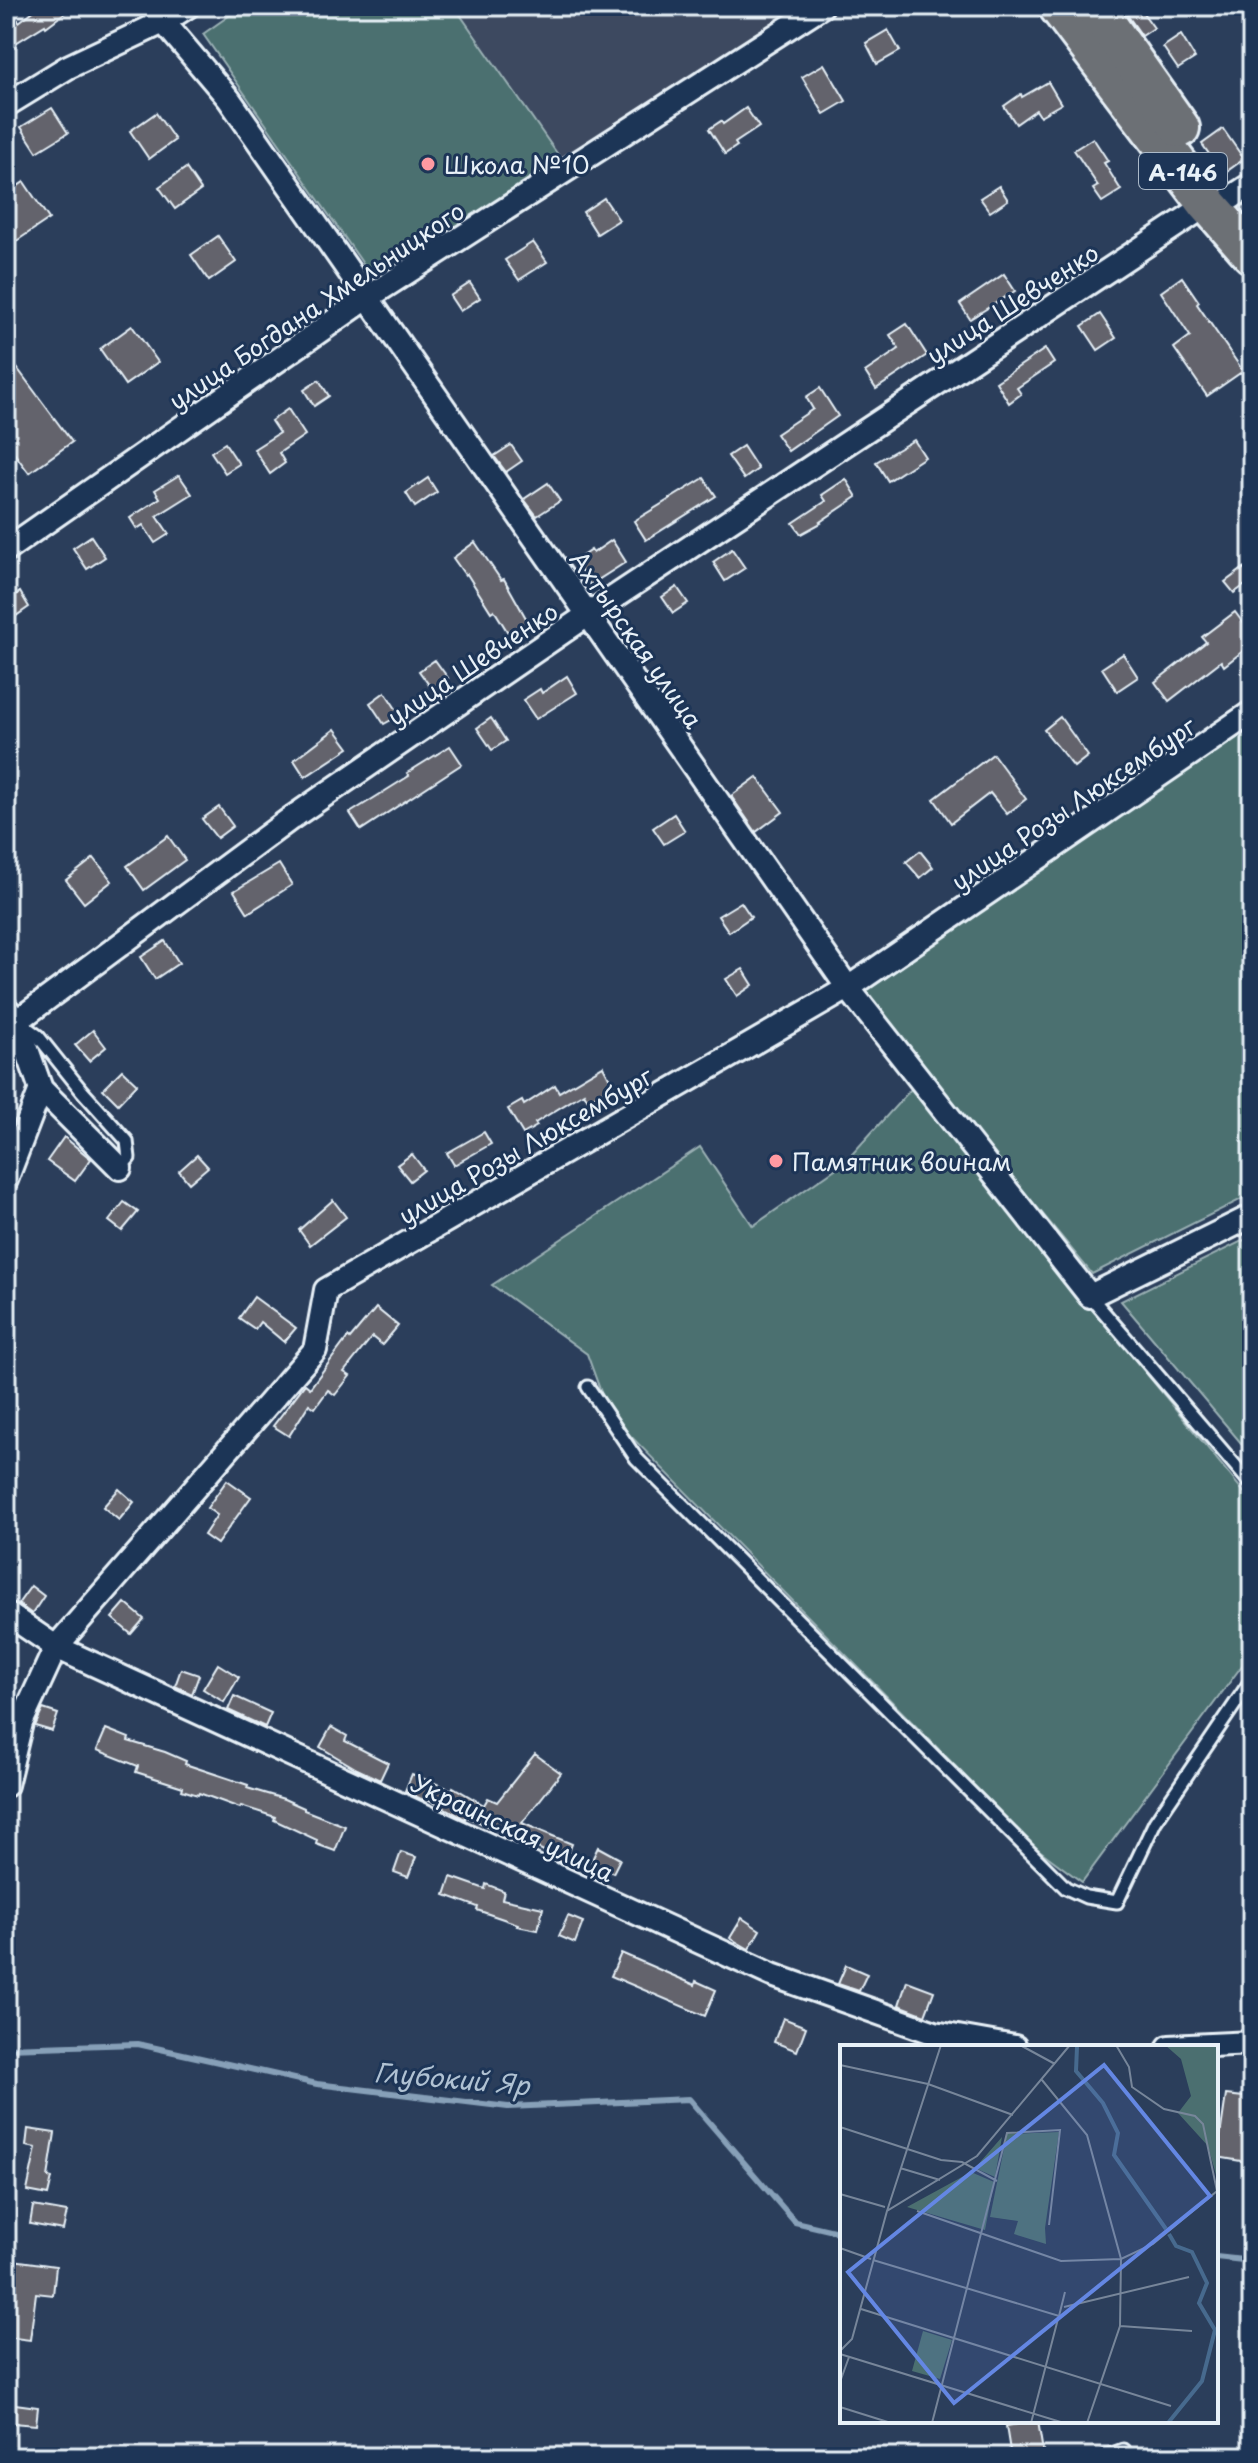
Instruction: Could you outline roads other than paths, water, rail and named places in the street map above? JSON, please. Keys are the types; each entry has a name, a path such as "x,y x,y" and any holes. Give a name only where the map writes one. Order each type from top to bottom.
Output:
{"highway":[{"name":"А-146","path":"1058,6 1230,196 1252,254"},
{"name":"А-146","path":"1094,6 1230,196 1252,243"}],"street":[{"path":"6,105 158,13 188,6"},
{"name":"улица Богдана Хмельницкого","path":"6,550 367,298 822,6"},
{"name":"Ахтырская улица","path":"158,13 229,99 848,988 1090,1296"},
{"name":"улица Шевченко","path":"11,1015 589,614 1230,196"},
{"name":"улица Розы Люксембург","path":"6,1785 21,1723 56,1647 315,1350 326,1290 848,988 1252,712"},
{"path":"11,1015 41,1089 120,1168"},
{"path":"6,1180 41,1089"},
{"path":"1090,1296 1252,1216"},
{"name":"Украинская улица","path":"6,1613 56,1647 772,1975 935,2033 1004,2045"},
{"path":"1210,2045 1252,2043"}],"lane":[{"path":"11,1015 38,1036 127,1141 129,1158 120,1168"},
{"path":"1090,1296 1252,1485"},
{"path":"588,1387 636,1458 1066,1888 1086,1897 1117,1902 1155,1822 1252,1679"},
{"path":"1104,2457 1123,2450"}],"waterway":[{"name":"Глубокий Яр","path":"6,2048 138,2044 317,2084 508,2107 689,2099 795,2222 840,2233"},
{"name":"Глубокий Яр","path":"1218,2257 1252,2261"}],"place":[{"name":"Школа №10","path":"428,164"},
{"name":"Памятник воинам","path":"776,1161"}]}
